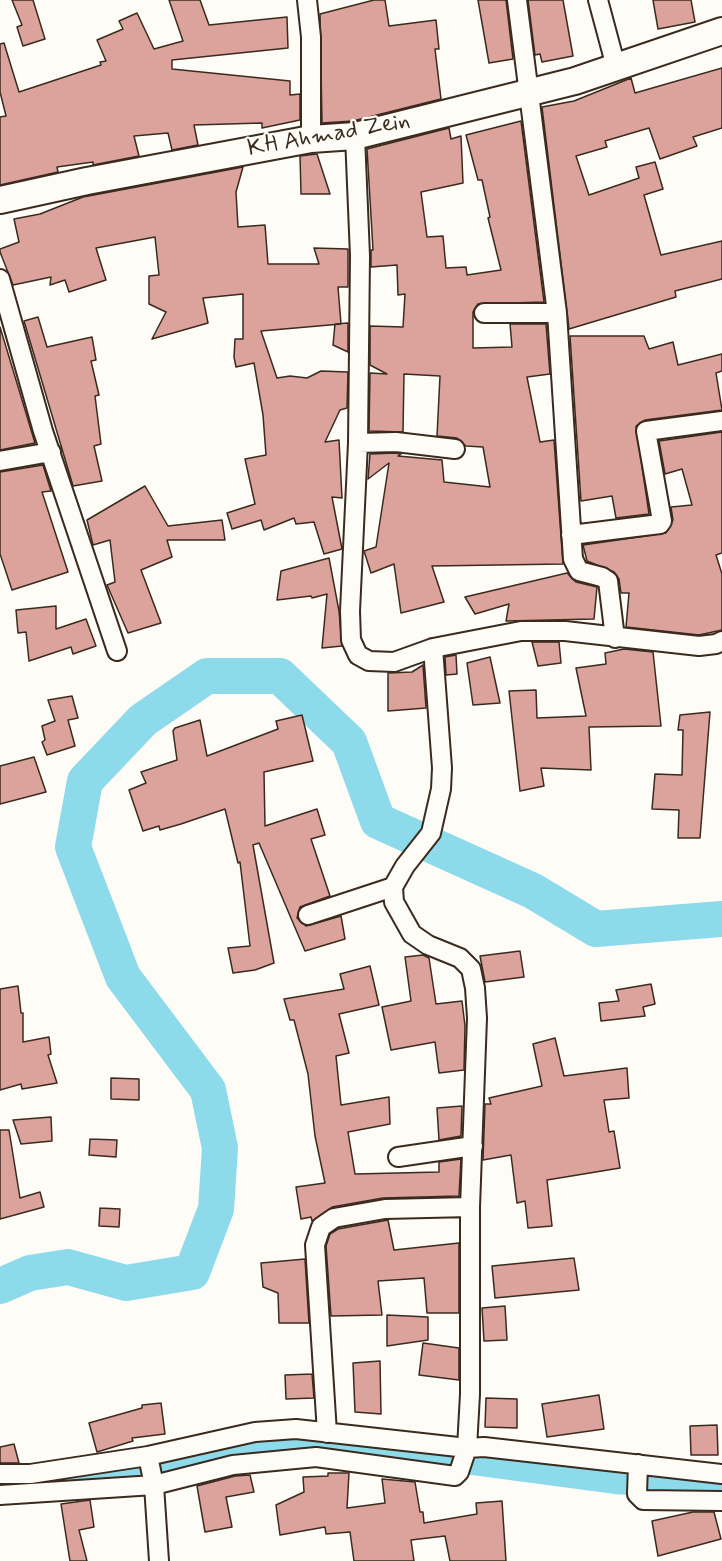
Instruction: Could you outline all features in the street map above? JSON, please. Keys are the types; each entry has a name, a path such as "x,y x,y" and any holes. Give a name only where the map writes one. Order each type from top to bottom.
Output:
{"street":[{"path":"308,0 311,38 311,139"},
{"path":"517,0 531,92 557,313 575,567 585,574 602,577 608,581 615,638"},
{"path":"598,0 616,67"},
{"name":"KH Ahmad Zein","path":"0,200 87,181 311,139 355,136 575,81 722,32"},
{"path":"355,136 360,256 358,443 351,640 358,655 369,662 381,664 394,662 433,648 521,631 565,631 699,646 722,641"},
{"path":"0,279 51,452 117,651"},
{"path":"484,313 557,313"},
{"path":"572,535 660,524 660,509 645,431 722,421"},
{"path":"358,443 396,442 455,449"},
{"path":"0,461 51,452"},
{"path":"433,648 442,768 431,833 405,866 393,887 394,902 412,934 428,945 460,958 471,969 477,1018 470,1207 470,1394 463,1460"},
{"path":"308,915 393,887"},
{"path":"398,1157 473,1146"},
{"path":"327,1433 315,1245 321,1227 334,1218 385,1209 470,1207"},
{"path":"0,1495 151,1471 255,1432 296,1429 327,1433 463,1460"},
{"path":"0,1474 151,1471 316,1457 449,1476 463,1460 484,1447 637,1480 722,1474"},
{"path":"151,1471 159,1561"},
{"path":"637,1480 643,1500 722,1502"}],"building":[{"path":"12,0 33,0 45,39 23,46 17,27 22,25"},
{"path":"169,0 200,0 209,25 287,17 288,48 172,60 172,69 290,81 290,95 300,94 300,120 262,128 262,123 194,125 198,145 172,150 168,133 134,136 139,156 93,165 93,162 57,167 58,172 0,185 0,117 6,116 0,92 0,44 4,43 19,92 101,65 100,62 106,61 97,40 123,29 119,21 137,13 154,49 183,41"},
{"path":"374,0 385,0 389,26 436,20 439,49 435,49 441,99 353,121 322,123 320,14"},
{"path":"478,0 506,0 513,59 489,63"},
{"path":"528,0 563,0 573,56 542,62 540,54 535,55"},
{"path":"653,0 691,0 695,22 658,29"},
{"path":"722,68 722,128 693,137 697,146 660,159 649,128 605,141 607,147 576,156 589,195 639,178 636,167 655,162 663,189 644,195 661,255 722,241 722,279 675,291 676,297 569,329 542,107 574,101 631,78 635,93"},
{"path":"521,121 544,302 478,304 473,312 473,348 512,347 510,324 546,324 550,374 527,377 540,442 554,440 563,564 432,566 444,602 401,613 394,564 371,573 364,551 376,547 389,463 368,479 370,454 395,453 401,454 398,456 442,460 444,482 490,487 483,447 466,446 457,438 437,436 440,376 404,374 403,432 369,431 370,373 387,374 370,365 370,326 403,327 405,294 398,295 397,265 371,267 371,250 373,250 367,149 449,128 451,139 461,136 463,183 421,192 427,237 443,236 446,268 466,267 467,275 501,270 488,218 490,217 482,180 478,180 466,135"},
{"path":"317,154 330,194 301,194 300,156"},
{"path":"243,167 236,192 238,227 265,225 268,264 319,264 314,248 348,249 348,287 338,287 341,324 261,331 277,378 290,376 307,378 321,371 348,372 347,408 340,410 325,442 339,440 342,498 332,497 342,549 324,554 314,522 296,524 294,518 264,530 261,520 232,529 227,513 255,504 245,459 266,455 263,415 254,363 236,367 234,357 235,339 243,339 243,294 203,298 208,323 152,339 166,312 149,304 149,276 159,275 155,237 96,248 106,280 69,292 65,280 50,285 51,277 13,285 0,252 0,249 19,242 14,219 40,214 83,197"},
{"path":"38,317 47,347 92,337 96,360 91,361 99,395 95,396 101,444 94,446 102,481 73,486 24,321"},
{"path":"348,323 348,352 333,345 335,324"},
{"path":"0,327 35,443 0,450"},
{"path":"570,336 644,336 649,349 673,342 678,365 722,354 722,371 716,373 722,410 645,420 636,426 649,514 616,518 612,496 581,501"},
{"path":"722,432 722,553 716,555 722,574 722,630 699,635 626,627 629,593 621,593 619,579 614,572 587,561 583,545 666,533 673,520 671,507 692,505 682,469 665,474 659,441"},
{"path":"43,465 51,491 42,492 68,572 12,590 0,554 0,472"},
{"path":"145,486 168,526 222,520 225,540 167,540 172,557 141,570 161,623 128,633 107,585 115,582 110,540 93,545 87,520"},
{"path":"329,558 339,611 342,646 322,648 327,594 312,598 311,596 277,600 281,571"},
{"path":"567,573 576,582 597,587 594,619 506,621 509,604 475,614 465,597"},
{"path":"56,606 56,629 86,619 96,646 73,654 71,647 29,661 26,632 18,633 16,610"},
{"path":"532,642 559,642 561,663 538,666"},
{"path":"624,649 653,652 661,726 589,727 591,770 541,768 544,786 520,791 509,691 536,690 537,718 586,716 576,668 606,664 605,653"},
{"path":"456,655 457,674 446,675 445,657"},
{"path":"490,657 500,703 473,705 467,663"},
{"path":"423,665 426,708 388,711 388,673 412,672"},
{"path":"72,696 78,718 68,720 75,746 47,755 42,742 45,740 42,726 55,721 48,700"},
{"path":"710,712 700,838 678,838 679,810 652,809 655,774 682,775 683,730 678,730 680,715"},
{"path":"302,715 313,761 264,772 265,826 317,809 325,835 311,839 330,896 300,907 297,918 306,926 341,916 345,939 305,951 259,843 253,845 274,963 255,970 233,973 228,948 250,946 240,862 238,863 225,809 160,830 159,826 143,831 129,790 146,783 141,772 177,760 173,731 175,728 200,720 207,756 278,729 276,721"},
{"path":"34,757 46,792 0,804 0,766"},
{"path":"520,951 524,977 485,982 480,956"},
{"path":"423,955 429,958 436,1004 462,1001 465,1026 464,1070 439,1073 435,1042 391,1050 382,1007 411,1001 405,957"},
{"path":"370,966 379,1005 339,1014 349,1053 336,1056 341,1105 389,1097 390,1124 348,1132 355,1174 439,1172 439,1162 461,1159 459,1196 383,1198 332,1207 312,1221 311,1217 301,1219 296,1187 325,1183 315,1136 308,1074 294,1020 290,1020 284,999 344,989 340,974"},
{"path":"651,984 655,1004 643,1007 645,1016 601,1021 599,1003 619,1001 616,990"},
{"path":"18,986 21,1013 23,1013 23,1042 49,1037 51,1054 48,1055 57,1083 22,1089 21,1084 0,1090 0,989"},
{"path":"555,1038 564,1076 627,1068 629,1098 604,1100 609,1132 614,1131 620,1168 547,1180 552,1226 528,1228 525,1201 517,1203 511,1155 483,1160 485,1104 491,1104 489,1098 542,1086 533,1044"},
{"path":"111,1078 139,1079 139,1100 111,1099"},
{"path":"462,1106 461,1136 439,1140 437,1108"},
{"path":"51,1117 52,1141 21,1144 13,1120"},
{"path":"0,1130 9,1130 20,1198 40,1192 44,1207 0,1219"},
{"path":"90,1139 117,1140 116,1157 89,1155"},
{"path":"100,1208 120,1209 119,1227 99,1226"},
{"path":"388,1220 394,1250 459,1243 459,1313 427,1313 424,1278 378,1281 382,1315 331,1316 326,1246 330,1234 338,1229"},
{"path":"574,1258 579,1290 495,1298 492,1266"},
{"path":"305,1259 309,1323 279,1323 278,1293 263,1287 261,1263"},
{"path":"505,1306 507,1340 484,1341 482,1308"},
{"path":"387,1315 428,1317 428,1340 387,1346"},
{"path":"423,1343 459,1348 459,1380 419,1375"},
{"path":"380,1361 381,1414 355,1412 353,1363"},
{"path":"312,1374 314,1398 286,1399 285,1375"},
{"path":"599,1395 604,1429 547,1437 542,1404"},
{"path":"486,1398 517,1399 517,1428 485,1427"},
{"path":"161,1403 165,1434 132,1438 133,1441 97,1452 89,1423 142,1408 142,1405"},
{"path":"717,1425 718,1455 691,1455 690,1426"},
{"path":"14,1444 19,1463 0,1463 0,1447"},
{"path":"328,1473 349,1473 347,1508 385,1503 382,1479 415,1482 424,1523 477,1514 476,1503 502,1501 506,1561 450,1561 445,1536 411,1540 414,1561 354,1561 350,1532 326,1534 325,1527 280,1535 276,1505 304,1492 303,1477 328,1476"},
{"path":"250,1475 254,1492 226,1497 232,1527 205,1532 197,1486 235,1476"},
{"path":"90,1500 94,1527 79,1530 87,1561 70,1561 61,1504"},
{"path":"693,1512 714,1512 721,1539 658,1556 652,1521"}],"waterway":[{"path":"0,1286 30,1273 68,1267 126,1283 192,1272 216,1209 220,1148 208,1090 123,977 73,847 85,781 143,720 207,676 280,676 349,742 378,821 533,891 596,929 722,919"},
{"path":"0,1483 49,1482 172,1468 276,1446 333,1448 620,1484 722,1488"}]}
